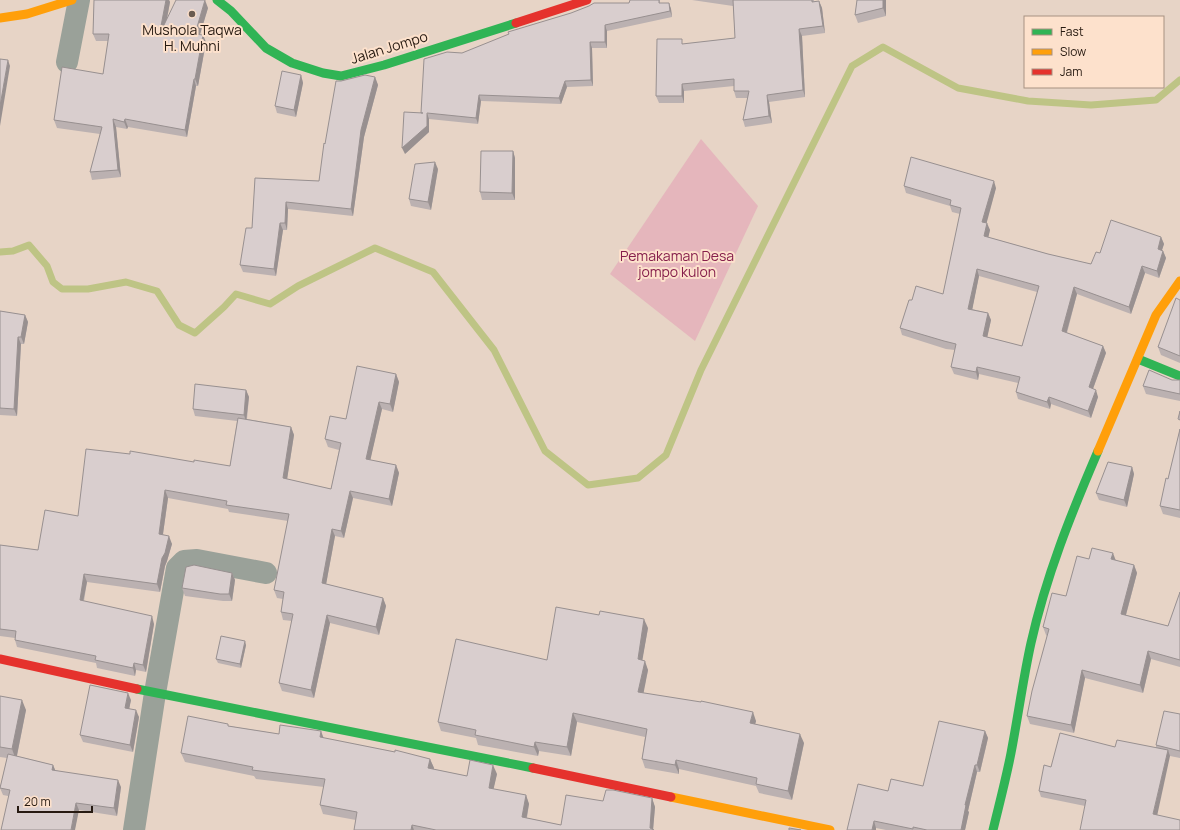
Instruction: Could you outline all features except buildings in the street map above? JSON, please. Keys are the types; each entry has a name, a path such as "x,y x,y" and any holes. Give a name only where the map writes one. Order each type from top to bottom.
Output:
{"street":[{"path":"0,18 26,14 72,0"},
{"path":"67,62 78,0"},
{"name":"Jalan Jompo","path":"217,0 232,11 266,48 292,63 323,73 341,76 517,24 587,0"},
{"path":"993,830 1011,755 1031,642 1057,552 1074,507 1156,315 1180,281"},
{"path":"1138,359 1180,376"},
{"path":"134,830 155,693 177,568 184,561 197,560 266,573"},
{"path":"0,659 155,693 540,769 830,830"}],"green space":[{"name":"Pemakaman Desa jompo kulon","path":"701,139 758,206 695,341 610,274"}],"waterway":[{"path":"0,252 13,251 29,245 47,266 53,282 62,289 88,289 126,282 157,291 179,325 195,333 236,294 270,304 298,286 375,248 433,272 494,350 545,451 588,485 638,478 666,455 701,370 852,66 883,47 958,88 1028,101 1091,105 1156,100 1180,80"}],"traffic: fast":[{"path":"217,0 231,11 266,48 292,63 323,73 341,76 384,65 516,23"},
{"path":"1138,359 1180,376"},
{"path":"993,830 1014,739 1028,657 1037,618 1060,546 1098,451"},
{"path":"137,689 533,768"}],"traffic: slow":[{"path":"0,18 27,14 72,0"},
{"path":"1098,451 1156,315 1180,281"},
{"path":"671,797 830,830"}],"traffic: jam":[{"path":"516,23 587,0"},
{"path":"0,659 137,689"},
{"path":"533,768 671,797"}],"place":[{"name":"Mushola Taqwa H. Muhni","path":"192,14"}]}
